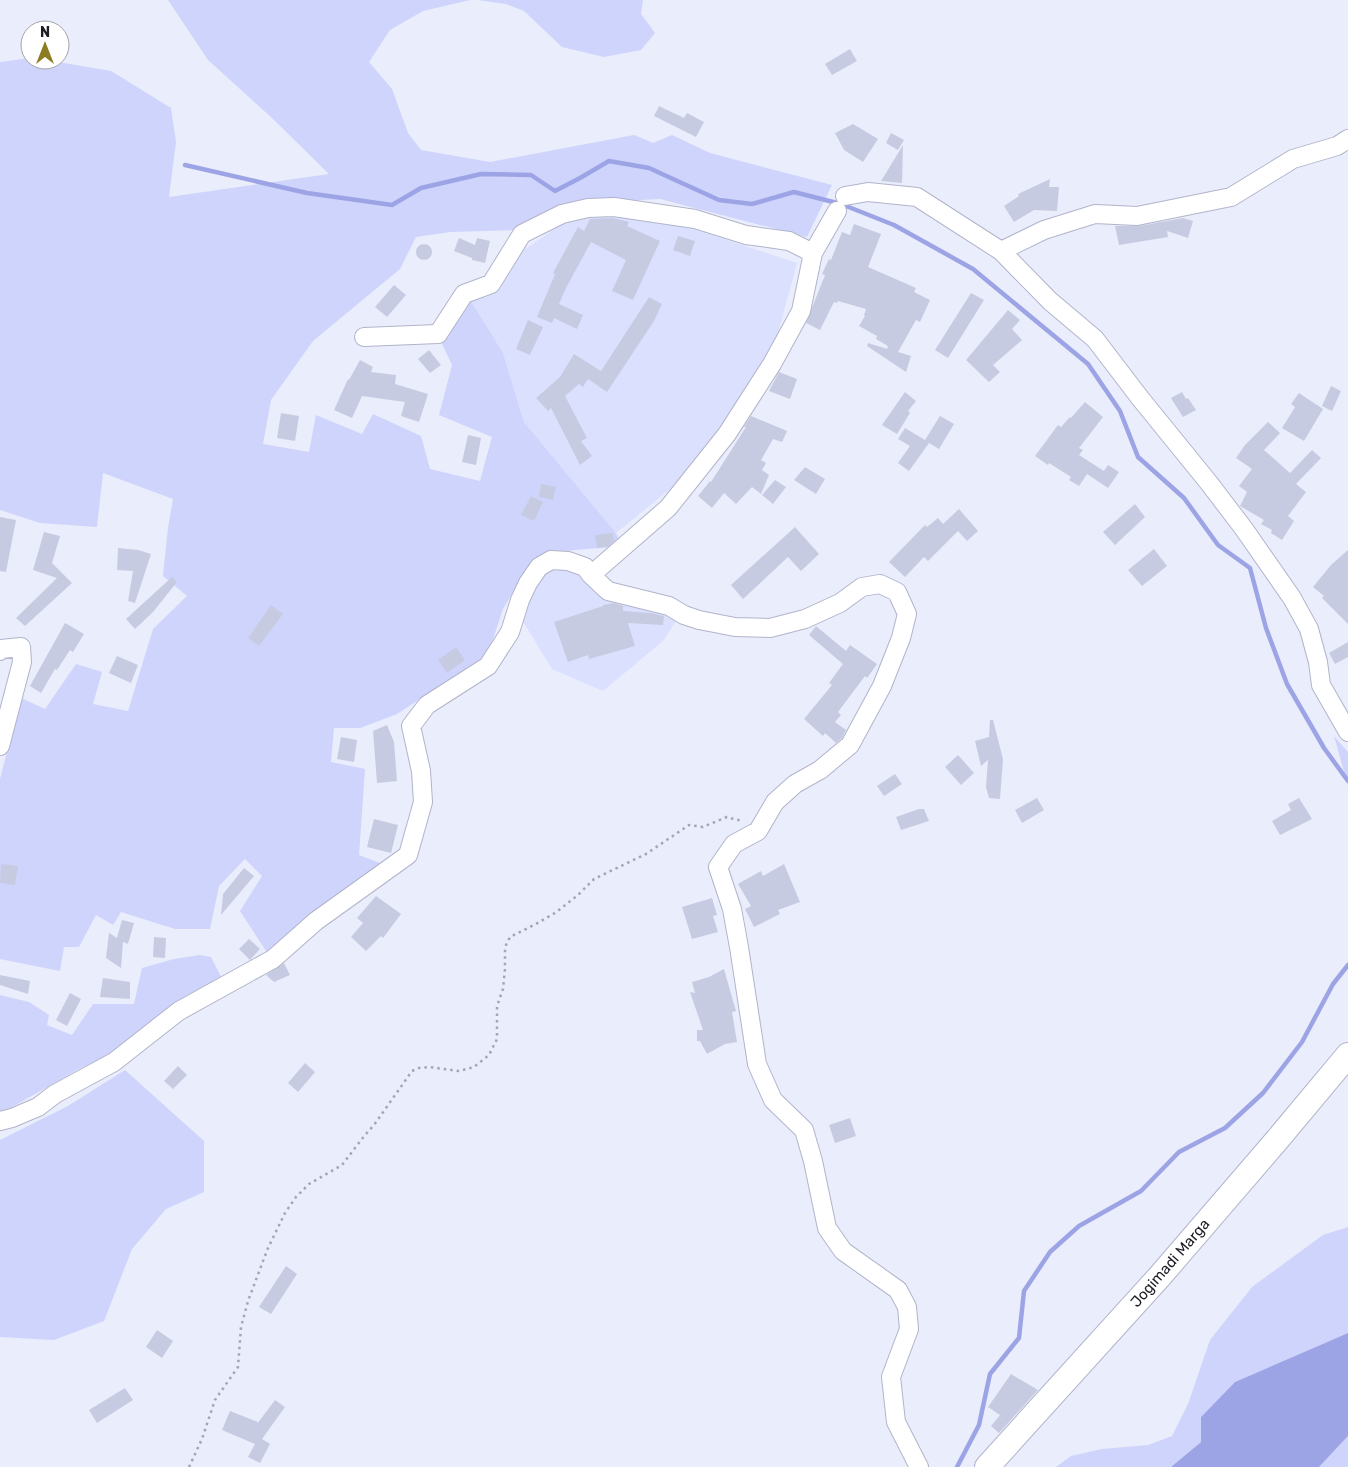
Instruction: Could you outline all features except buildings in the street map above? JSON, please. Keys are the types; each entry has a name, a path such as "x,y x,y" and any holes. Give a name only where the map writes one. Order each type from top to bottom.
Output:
{"main road":[{"name":"Jogimadi Marga","path":"988,1467 1160,1276 1348,1055"}],"street":[{"path":"1001,251 1044,230 1095,214 1136,216 1231,197 1293,159 1337,146 1348,139"},
{"path":"591,575 668,508 727,434 772,364 801,311 813,253 841,204 868,192 917,197 1001,251 1050,301 1095,339 1244,529 1292,598 1310,629 1321,685 1348,732"},
{"path":"364,337 438,334 464,294 491,284 522,234 562,214 588,208 614,206 695,219 746,235 789,241 813,253"},
{"path":"0,1121 38,1107 55,1094 114,1062 179,1011 273,959 316,921 408,856 424,802 421,771 411,726 427,705 488,666 510,632 520,600 528,583 540,568 551,560 568,561 584,567 608,591 669,606 684,615 698,620 735,627 770,628 805,619 840,603 862,587 880,584 897,592 907,614 901,638 882,686 850,745 820,770 795,784 774,802 758,831 734,844 718,867 732,909 757,1064 773,1100 804,1130 813,1161 827,1228 843,1251 898,1290 907,1307 909,1329 891,1377 896,1422 919,1467"},
{"path":"0,650 21,647 22,662 0,746"}],"path":[{"path":"188,1467 202,1439 215,1400 238,1367 241,1327 248,1301 285,1213 296,1197 309,1184 342,1166 412,1071 430,1066 459,1071 474,1067 489,1055 497,1040 497,1006 505,969 505,947 510,937 555,913 594,880 646,854 689,825 703,827 727,817 745,820 758,831"}],"shaded area":[{"path":"168,0 470,0 423,11 390,30 369,62 392,89 408,133 421,150 490,162 634,135 653,143 672,135 710,153 832,185 807,237 660,199 563,204 516,230 450,232 416,237 400,269 313,341 271,400 263,444 309,452 316,415 362,434 373,414 421,436 430,469 480,481 492,437 439,415 452,365 435,329 471,301 503,353 524,422 616,533 620,541 615,547 574,550 544,555 525,572 503,609 488,654 397,714 360,728 334,728 331,762 365,769 359,855 385,865 341,892 290,932 268,954 240,911 262,876 245,859 219,886 210,929 175,929 121,912 113,925 96,915 79,947 64,947 60,971 0,959 0,779 21,698 45,709 76,664 102,672 93,704 128,711 153,629 187,596 163,576 173,499 103,473 97,527 40,523 0,510 0,62 20,59 20,70 70,70 70,64 111,71 171,108 176,142 169,197 329,174 273,119 208,60"},
{"path":"478,0 643,0 641,14 655,33 641,50 604,57 562,47 524,11 506,4"},
{"path":"596,210 678,224 797,263 774,348 685,477 616,533 524,422 503,353 471,301 489,296 522,251 562,224"},
{"path":"557,568 575,572 603,594 670,613 676,621 663,641 603,691 552,669 522,620 539,577"},
{"path":"1334,736 1348,752 1348,786"},
{"path":"200,955 211,957 222,979 117,1051 77,1070 0,1114 0,995 29,1002 49,1015 47,1025 72,1035 93,1004 134,1004 142,968 174,959"},
{"path":"125,1070 204,1141 204,1192 166,1209 132,1249 104,1321 54,1340 0,1337 0,1140 68,1106"},
{"path":"1348,1227 1348,1333 1235,1382 1201,1417 1201,1442 1171,1467 1056,1467 1071,1456 1102,1449 1148,1445 1172,1436 1188,1404 1210,1340 1252,1287 1323,1235"},
{"path":"1348,1436 1348,1467 1319,1467"}],"water":[{"path":"1348,1333 1348,1436 1319,1467 1171,1467 1201,1442 1201,1417 1235,1382"}],"waterway":[{"path":"185,165 307,193 392,205 421,188 481,174 531,175 555,191 609,161 649,168 719,200 752,204 794,192 841,204 894,225 973,269 1088,364 1120,411 1138,457 1184,498 1218,545 1250,568 1266,628 1287,684 1324,748 1348,781"},
{"path":"957,1467 979,1425 990,1374 1019,1338 1024,1291 1050,1252 1079,1226 1141,1191 1179,1152 1225,1128 1263,1093 1302,1042 1333,984 1348,965"}]}
